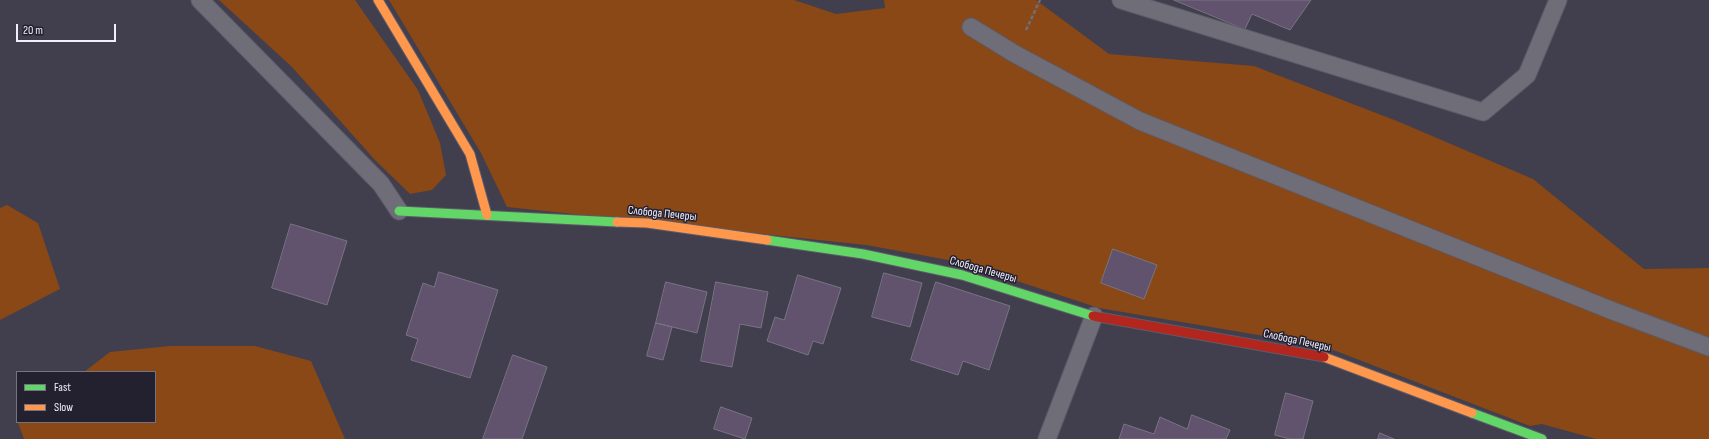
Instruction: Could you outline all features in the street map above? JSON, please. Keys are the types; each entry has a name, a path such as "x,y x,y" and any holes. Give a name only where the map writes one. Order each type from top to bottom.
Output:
{"street":[{"path":"378,0 470,154 487,215"},
{"name":"Слобода Печеры","path":"399,211 647,223 863,254 962,275 1094,316 1319,355 1542,439"}],"lane":[{"path":"200,0 381,184 399,211"},
{"path":"1121,0 1483,112 1527,75 1558,0"},
{"path":"971,27 1015,54 1140,121 1709,347"},
{"path":"1047,439 1094,316"}],"path":[{"path":"1015,54 1040,0"}],"shaded area":[{"path":"219,0 355,0 418,90 440,143 446,175 432,190 410,194 375,160 292,67"},
{"path":"389,0 794,0 836,14 885,8 884,0 1036,0 1109,54 1254,66 1397,121 1533,179 1644,269 1709,268 1709,439 1596,439 1542,424 1530,426 1323,346 1099,308 959,262 866,245 507,207 481,153"},
{"path":"7,205 38,223 60,289 0,320 0,208"},
{"path":"170,346 255,346 311,361 345,439 24,439 18,423 156,423 156,371 85,371 110,352"}],"building":[{"path":"1174,0 1311,0 1290,30 1252,14 1245,29"},
{"path":"291,224 347,241 327,305 272,288"},
{"path":"1113,249 1157,265 1144,299 1101,283"},
{"path":"439,272 498,290 470,378 411,360 418,339 406,335 423,283 434,287"},
{"path":"884,273 922,283 910,327 872,317"},
{"path":"798,275 841,288 823,344 813,341 808,355 767,341 775,317 784,320"},
{"path":"666,282 707,292 697,333 656,323"},
{"path":"716,282 768,292 761,328 740,324 732,367 701,361"},
{"path":"936,282 1010,306 989,370 963,361 958,375 911,360"},
{"path":"656,323 672,327 663,360 647,356"},
{"path":"513,355 547,367 522,439 483,439"},
{"path":"1286,393 1313,401 1303,439 1290,439 1275,435"},
{"path":"721,407 752,418 745,439 714,429"},
{"path":"1192,415 1230,430 1226,439 1119,439 1124,424 1154,434 1160,417 1187,429"},
{"path":"1380,433 1394,439 1378,439"}],"traffic: fast":[{"path":"399,211 617,222"},
{"path":"767,240 863,254 962,275 1093,316"},
{"path":"1472,413 1542,439"}],"traffic: slow":[{"path":"378,0 470,154 487,215"},
{"path":"617,222 647,223 767,240"},
{"path":"1324,357 1472,413"}],"traffic: jam":[{"path":"1093,316 1324,357"}]}
